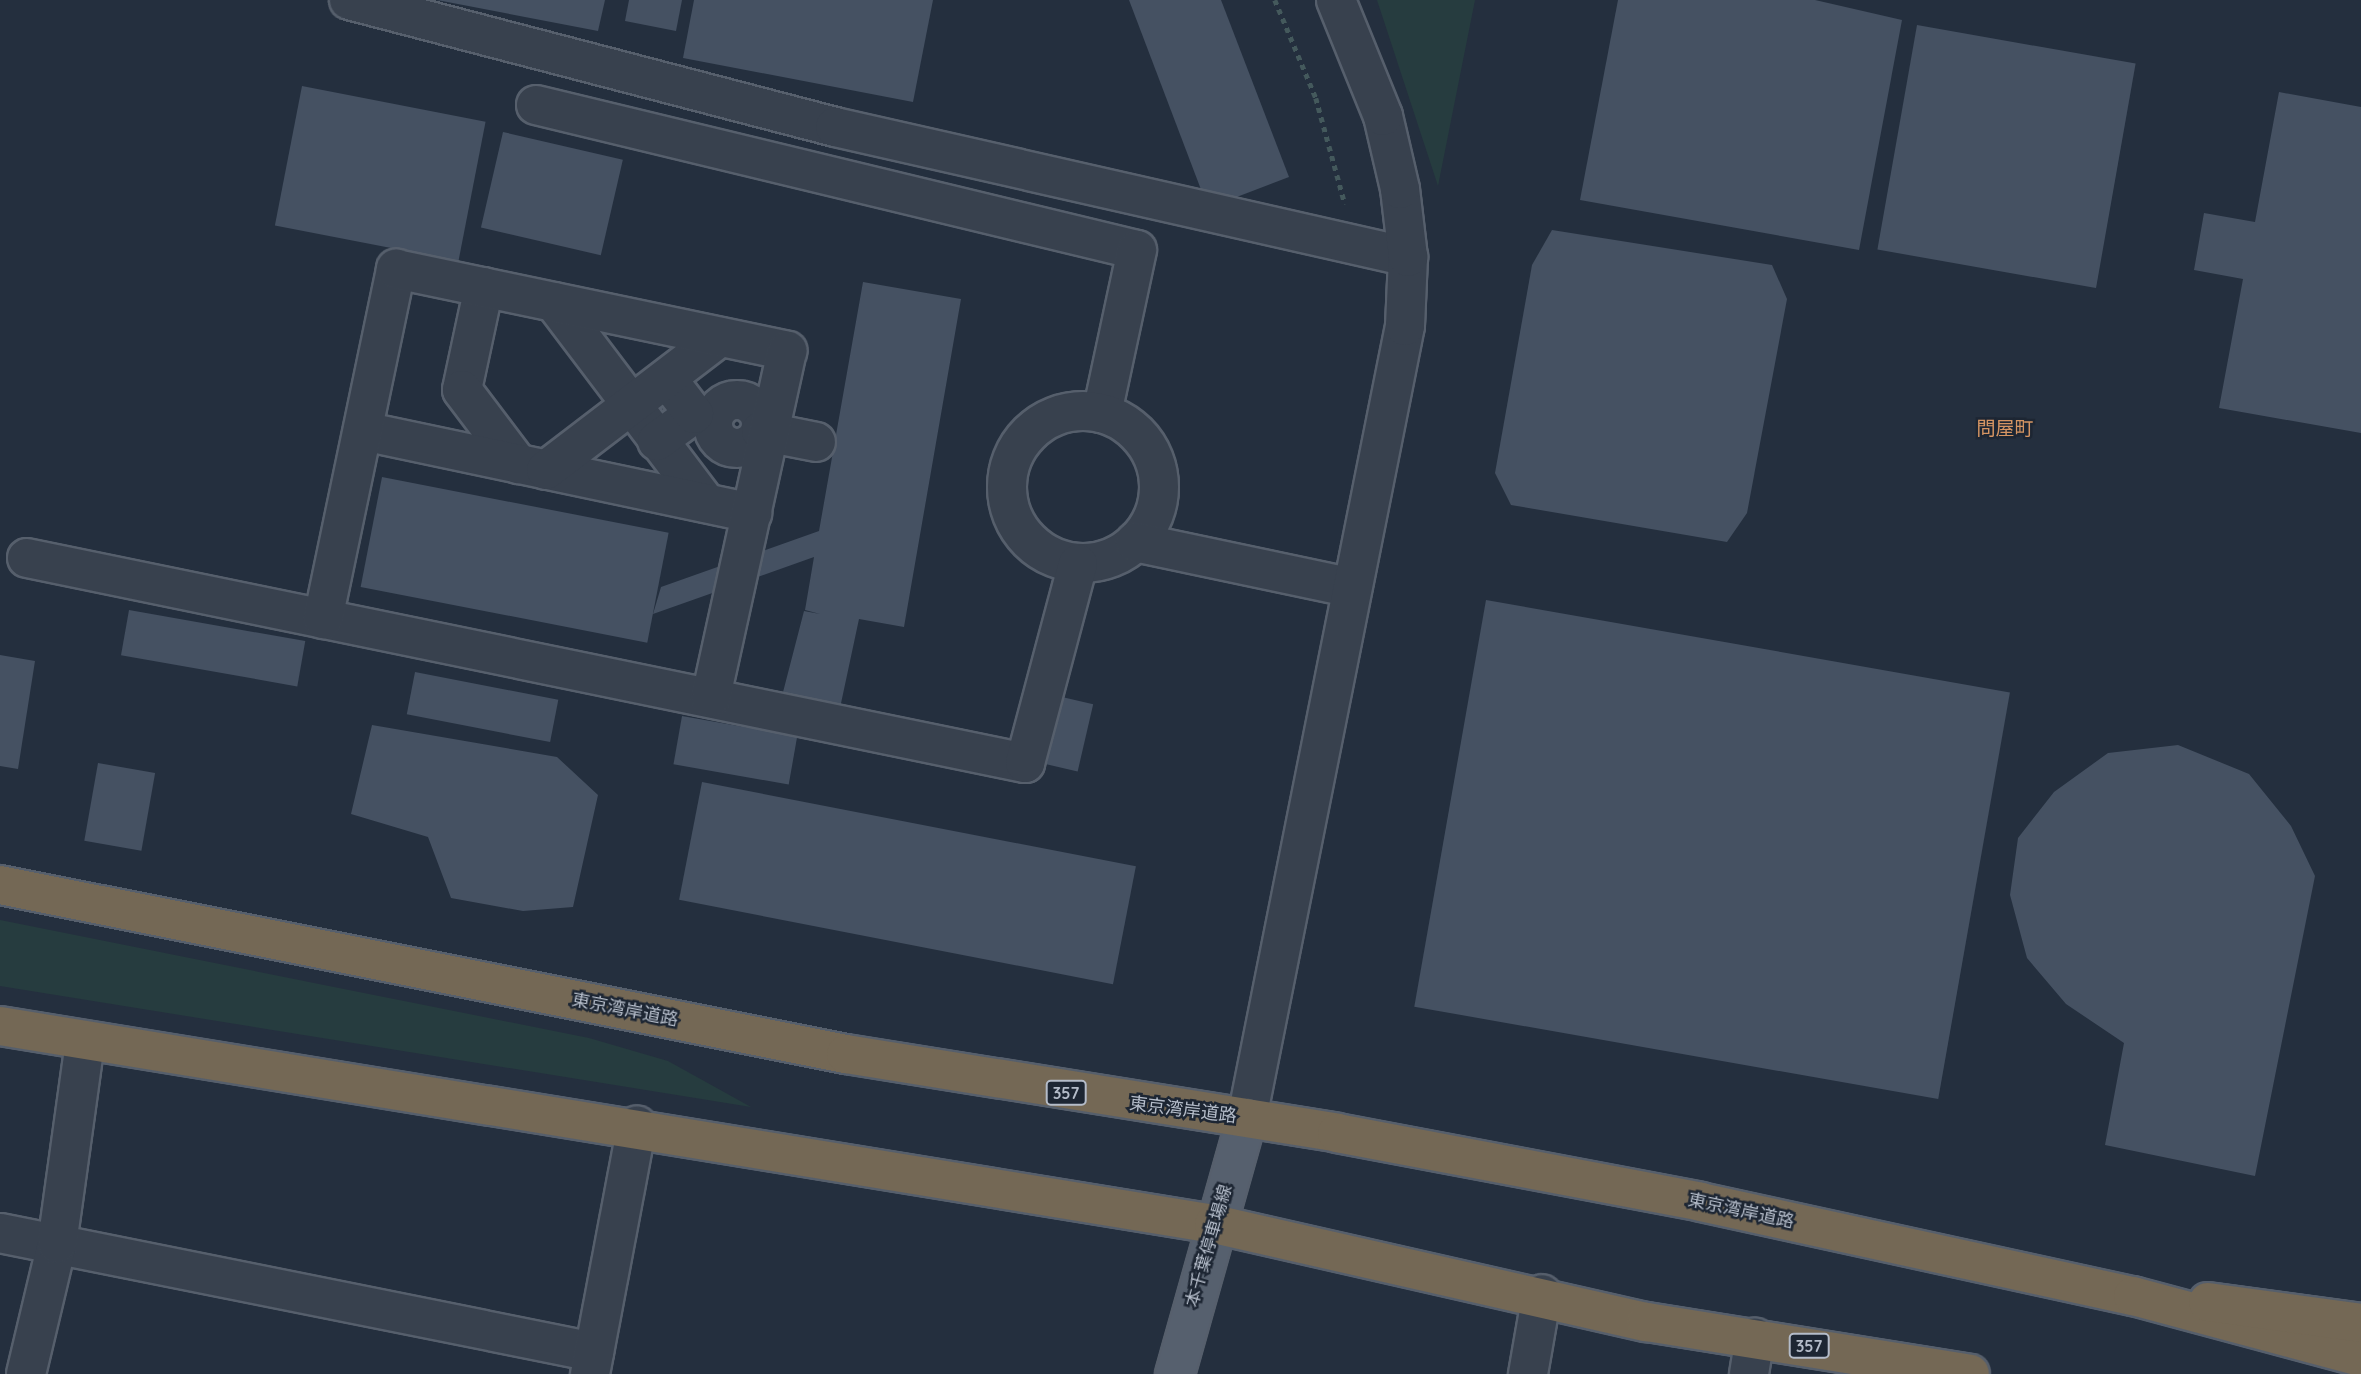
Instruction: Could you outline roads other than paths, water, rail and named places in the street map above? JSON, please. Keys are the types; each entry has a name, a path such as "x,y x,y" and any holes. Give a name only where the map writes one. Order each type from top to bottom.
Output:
{"highway":[{"name":"東京湾岸道路","path":"0,886 846,1054 1247,1118 1702,1202 2133,1296 2361,1357"},
{"name":"357","path":"0,1026 85,1043 637,1125 1214,1224 1542,1294 1647,1322 1755,1336 1970,1374"},
{"name":"357","path":"2133,1296 2278,1308 2361,1323"}],"main road":[{"name":"本千葉停車場線","path":"1175,1374 1214,1224 1247,1118"}],"street":[{"path":"349,0 835,127 1408,257"},
{"path":"1247,1118 1349,587 1393,408 1408,257 1383,116 1336,0"},
{"path":"536,105 1137,250 1102,413"},
{"path":"824,175 835,127"},
{"path":"323,619 396,269 787,351 765,432 752,513 711,698"},
{"path":"484,287 462,390 532,467"},
{"path":"554,302 706,503"},
{"path":"532,467 667,379 720,337"},
{"path":"667,379 703,416"},
{"path":"657,441 728,401 744,400 757,409 765,432"},
{"path":"1077,411 1102,413 1125,423 1155,460 1156,510 1135,542 1103,561 1078,564 1053,558 1015,523 1008,473 1032,430 1077,411"},
{"path":"363,431 752,513"},
{"path":"765,432 816,442"},
{"path":"1135,542 1349,587"},
{"path":"27,558 1025,763 1078,564"},
{"path":"26,1374 57,1244 85,1043"},
{"path":"0,1233 592,1363 637,1125"},
{"path":"1528,1374 1542,1294"},
{"path":"1749,1374 1755,1336"}],"district":[{"name":"問屋町","path":"2005,429"}]}
